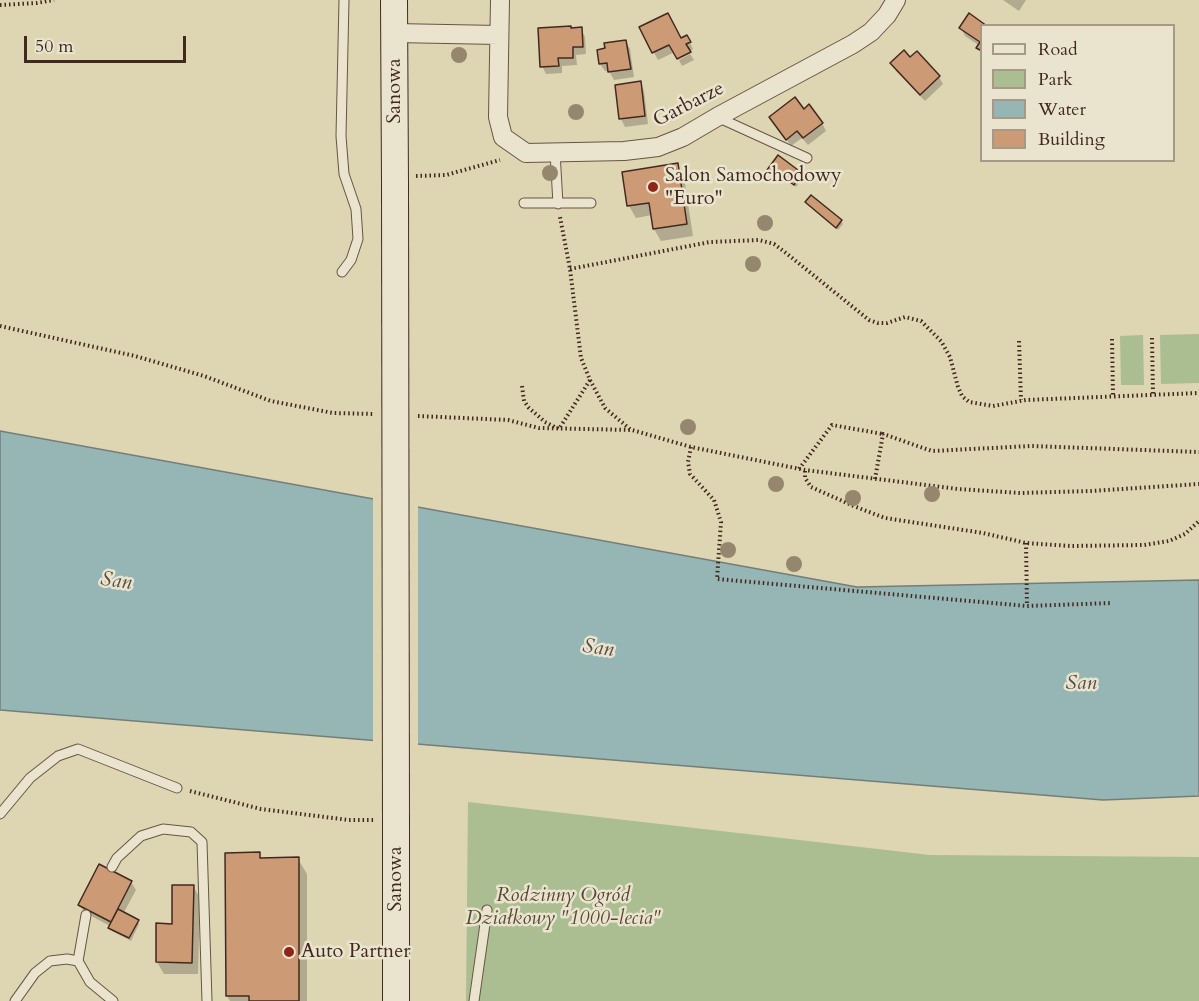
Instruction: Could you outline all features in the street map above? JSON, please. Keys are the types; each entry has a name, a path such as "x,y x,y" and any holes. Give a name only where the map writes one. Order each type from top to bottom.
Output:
{"main road":[{"name":"Sanowa","path":"394,0 403,180 388,824 396,1001"}],"street":[{"name":"Garbarze","path":"500,0 498,117 503,137 526,153 624,151 658,147 683,137 853,44 871,32 887,15 896,0"},
{"path":"394,33 499,35"}],"lane":[{"path":"342,272 351,260 358,239 356,209 344,174 341,136 344,0"},
{"path":"717,117 807,158"},
{"path":"555,152 558,204"},
{"path":"524,203 591,203"},
{"path":"0,814 30,778 58,756 78,749 177,788"},
{"path":"112,867 117,858 141,836 163,829 191,832 202,842 207,1001"},
{"path":"474,1001 487,910"},
{"path":"86,915 78,961 90,982 112,1001"},
{"path":"15,1001 35,973 50,961 67,959 78,961"}],"path":[{"path":"0,5 54,0"},
{"path":"403,180 446,175 500,160"},
{"path":"558,204 570,269 581,358 605,408 632,430"},
{"path":"570,269 711,242 759,240 774,244 869,320 887,323 905,317 921,321 929,327 946,349 958,387 962,396 969,402 993,406 1022,400 1199,393"},
{"path":"0,326 135,356 204,376 271,401 333,413 368,414"},
{"path":"1152,338 1153,395"},
{"path":"1112,339 1113,396"},
{"path":"1020,341 1022,400"},
{"path":"559,429 590,380"},
{"path":"522,386 524,401 529,408 545,422 559,429"},
{"path":"424,416 508,420 529,427 632,430 691,447 799,469 958,489 1020,492 1091,491 1199,484"},
{"path":"799,469 832,425 883,434 932,451 1031,446 1199,452"},
{"path":"875,479 883,434"},
{"path":"691,447 687,462 690,474 714,500 721,522 717,579 1027,606 1112,603"},
{"path":"805,470 805,478 812,486 855,507 885,518 1002,536 1026,543 1070,546 1144,545 1169,541 1185,534 1199,521"},
{"path":"1026,543 1027,606"},
{"path":"177,788 261,809 388,824"}],"green space":[{"path":"1199,334 1199,383 1161,384 1160,335"},
{"path":"1143,335 1144,385 1121,385 1120,336"},
{"name":"Rodzinny Ogród Działkowy \"1000-lecia\"","path":"468,802 930,855 1199,857 1199,1001 466,1001"}],"water":[{"name":"San","path":"0,431 857,587 1199,580 1199,796 1103,800 0,710"}],"pier":[{"path":"373,496 418,504 418,747 373,743"}],"building":[{"path":"668,13 681,38 687,35 691,42 686,44 691,52 677,59 669,45 652,53 639,27"},
{"path":"969,13 984,24 980,24 980,42 959,28"},
{"path":"571,26 571,28 582,27 583,47 573,47 573,58 558,58 559,66 540,67 538,28"},
{"path":"626,40 631,69 608,72 607,63 599,64 597,50 605,48 604,43"},
{"path":"904,50 910,57 917,51 940,76 920,95 890,63"},
{"path":"641,81 645,116 619,119 615,85"},
{"path":"795,97 804,109 809,104 823,123 803,138 797,131 786,140 769,117"},
{"path":"778,155 802,173 794,185 777,173 775,176 767,170"},
{"name":"Salon Samochodowy \"Euro\"","path":"678,163 687,224 653,229 649,203 627,206 622,172"},
{"path":"811,195 842,220 836,228 805,202"},
{"path":"260,852 260,858 299,857 299,1001 249,1001 249,996 226,996 225,853"},
{"path":"99,864 132,881 111,922 78,905"},
{"path":"172,885 194,885 192,963 156,962 156,923 172,924"},
{"path":"118,909 139,920 129,938 108,928"}],"place":[{"name":"Salon Samochodowy \"Euro\"","path":"653,187"},
{"name":"Auto Partner","path":"289,952"}]}
